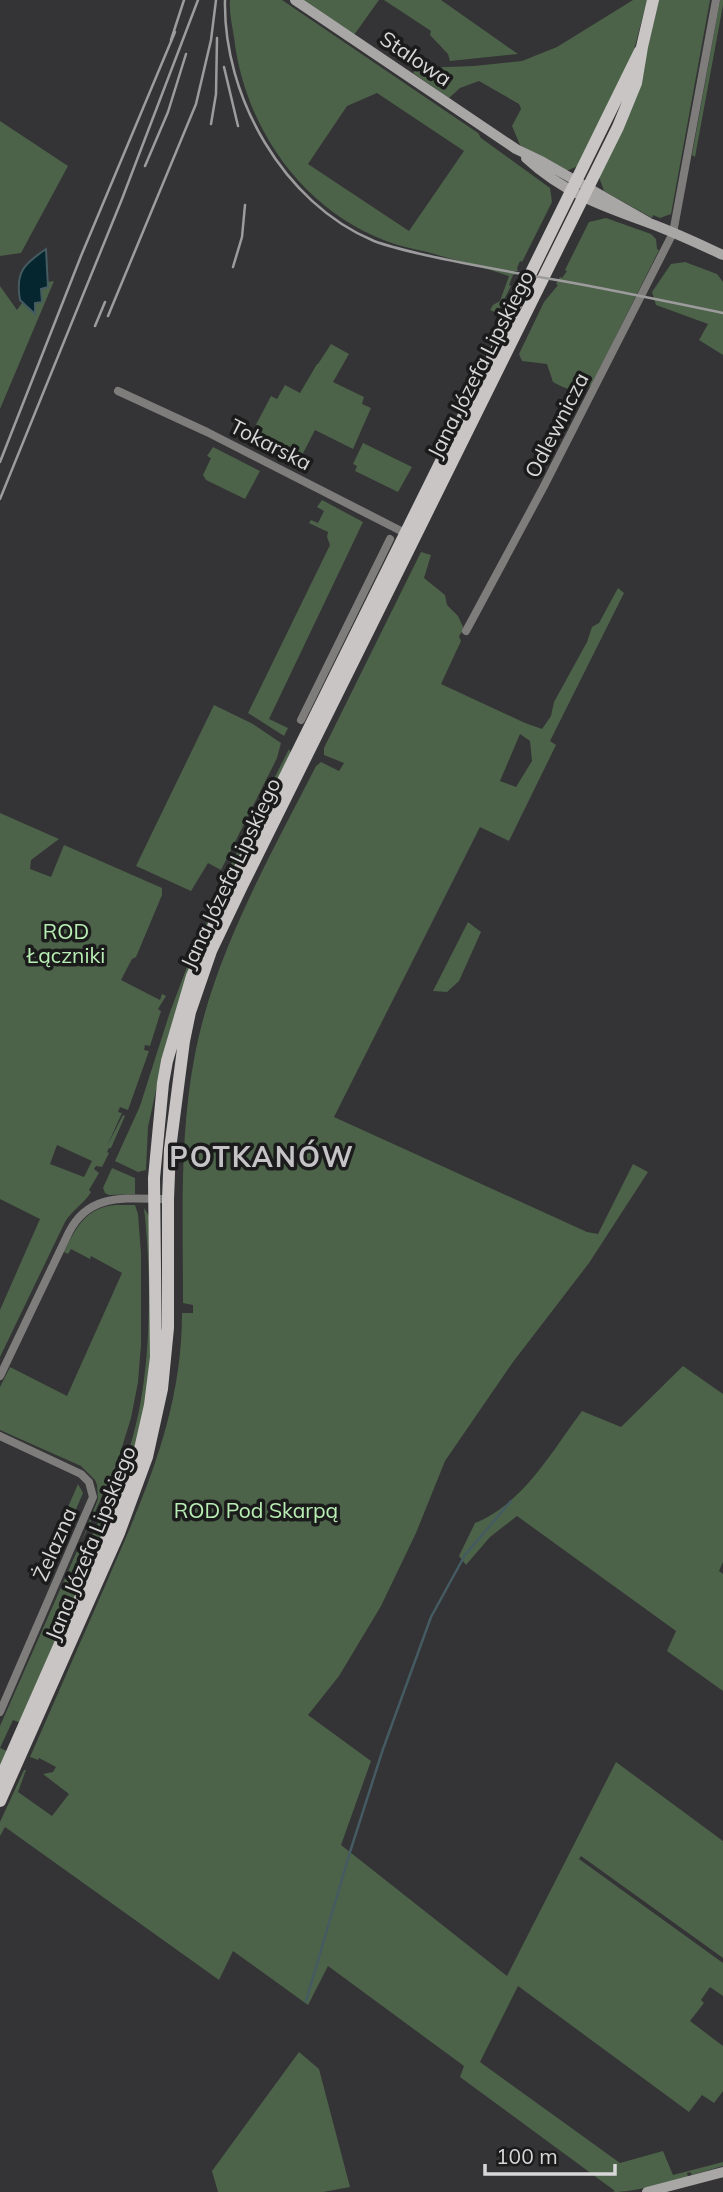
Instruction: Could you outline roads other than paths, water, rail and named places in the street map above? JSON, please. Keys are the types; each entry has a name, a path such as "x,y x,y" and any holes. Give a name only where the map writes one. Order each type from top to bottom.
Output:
{"main road":[{"name":"Jana Józefa Lipskiego","path":"0,1801 122,1525 147,1457 160,1398 168,1335 157,1130 165,1068 197,962 227,894 412,534 580,190 627,74 642,47 653,0"},
{"name":"Jana Józefa Lipskiego","path":"0,1780 119,1510 140,1448 150,1405 156,1357 161,1199"}],"street":[{"name":"Stalowa","path":"295,0 516,149 543,162 580,190 723,255"},
{"name":"Odlewnicza","path":"466,631 544,486 673,233 716,0"},
{"path":"653,224 664,237 666,248 685,238"},
{"name":"Tokarska","path":"118,391 412,534"},
{"path":"301,720 390,539"},
{"path":"0,1376 76,1218 87,1208 106,1200 161,1199"},
{"name":"Żelazna","path":"0,1436 80,1474 91,1486 93,1497 0,1712"},
{"path":"647,2192 670,2189 723,2172"}],"water":[{"path":"46,249 48,287 41,289 42,302 35,303 35,314 20,300 20,276 27,264"}],"waterway":[{"path":"306,2001 383,1749 431,1617 465,1555 511,1501"}],"railway":[{"path":"171,40 184,0"},
{"path":"0,499 122,199 198,0"},
{"path":"108,316 196,104 211,40 216,0"},
{"path":"225,0 227,36 235,73 247,108 286,173 312,201 341,224 374,241 425,255 723,313"},
{"path":"0,462 81,256 175,32"},
{"path":"211,124 216,94 217,38"},
{"path":"145,166 168,112 186,54"},
{"path":"224,67 238,126"},
{"path":"233,267 242,237 245,205"},
{"path":"95,326 105,302"}],"district":[{"name":"POTKANÓW","path":"262,1156"}],"park label":[{"name":"ROD Łączniki","path":"66,943"},
{"name":"ROD Pod Skarpą","path":"256,1510"}]}
